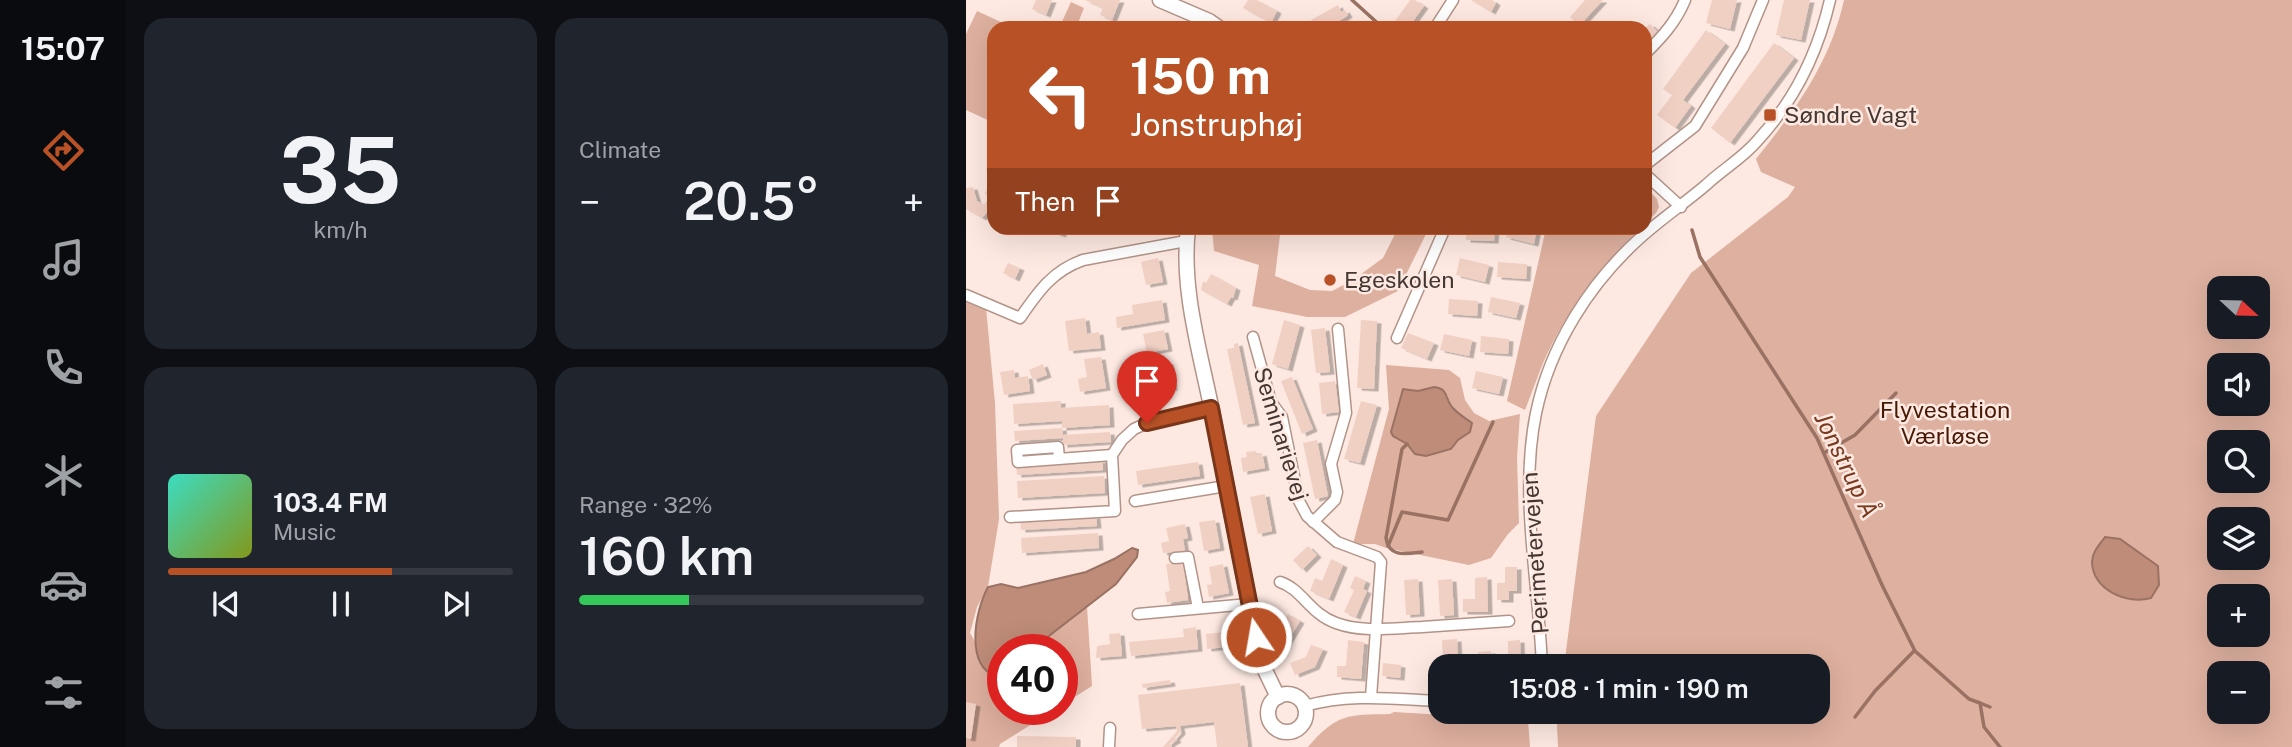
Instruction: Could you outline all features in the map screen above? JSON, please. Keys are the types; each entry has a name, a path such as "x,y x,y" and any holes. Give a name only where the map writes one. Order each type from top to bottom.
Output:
{"street":[{"path":"1436,0 1450,4 1439,21"},
{"path":"1652,47 1671,27 1685,0"},
{"path":"1652,160 1695,126 1743,48 1763,0"},
{"name":"Perimetervejen","path":"1652,229 1739,159 1780,114 1810,61 1830,0"},
{"path":"1163,1 1210,21"},
{"path":"1192,15 1198,21"},
{"path":"1652,180 1681,207"},
{"path":"966,295 1020,318 1042,286 1069,265 1183,235"},
{"path":"1187,235 1191,303 1249,604 1261,662 1278,697"},
{"path":"1397,338 1442,235"},
{"name":"Perimetervejen","path":"1541,654 1530,505 1530,462 1537,412 1548,372 1563,337 1609,268 1644,235"},
{"path":"1313,522 1335,500 1337,492 1331,464 1346,413 1338,329"},
{"name":"Seminarievej","path":"1253,337 1271,402 1282,417 1299,501 1313,522 1338,542 1380,559 1381,562 1371,697"},
{"path":"1010,517 1115,511 1112,455 1134,429 1147,423 1211,408"},
{"path":"1059,459 1112,455"},
{"path":"1135,501 1226,485"},
{"path":"1175,558 1188,557 1198,608"},
{"path":"1280,582 1291,585 1313,611 1346,626 1377,629 1509,621"},
{"path":"1139,614 1249,604"},
{"path":"1283,695 1293,695 1305,706 1306,716 1302,725 1294,731 1284,732 1275,727 1269,719 1269,709 1278,697 1283,695"},
{"path":"1305,706 1327,700 1371,697 1428,700"},
{"path":"1109,747 1110,728"},
{"path":"1283,747 1284,732"}],"green space":[{"name":"Flyvestation Værløse","path":"1844,0 2292,0 2292,747 1558,747 1557,724 1830,724 1830,654 1566,654 1596,416 1691,273 1788,197 1795,187 1761,172 1756,159 1798,103 1821,65"},
{"path":"1071,2 1084,8 1079,21 1062,21"},
{"path":"977,11 999,21 987,21 987,120 966,110 966,34"},
{"path":"1652,194 1659,207 1652,217"},
{"path":"1213,235 1280,235 1275,276 1310,290 1332,291 1353,280 1383,258 1394,235 1426,235 1398,291 1345,317 1307,317 1252,306 1259,265 1214,251"},
{"path":"1544,235 1634,235 1581,296 1561,327 1525,410 1507,401"},
{"path":"966,301 986,308 995,403 999,519 988,587 977,607 970,633 987,662 987,725 1030,725 999,747 966,747"},
{"path":"1386,365 1449,370 1460,378 1465,400 1474,413 1489,421 1520,414 1517,457 1519,523 1491,558 1469,565 1375,544 1353,544 1389,409"},
{"path":"1087,606 1092,686 1078,695 1078,634 1051,634"},
{"path":"1428,714 1428,724 1528,724 1530,747 1308,747 1327,728 1344,718"}],"shaded area":[{"path":"1434,387 1444,392 1452,407 1472,423 1470,432 1451,449 1426,456 1415,454 1391,432 1403,389 1418,391"},
{"path":"2105,537 2120,539 2158,566 2159,585 2151,598 2142,600 2122,597 2105,588 2098,580 2092,558"},
{"path":"1132,548 1138,550 1137,557 1116,584 1051,634 987,634 986,670 976,650 975,637 979,610 988,587 1001,584 1018,588 1086,572"}],"building":[{"path":"1036,0 1052,0 1046,15 1032,9"},
{"path":"1085,0 1120,0 1112,20 1100,15 1103,8"},
{"path":"1248,0 1257,0 1277,11 1272,21 1267,21 1243,8"},
{"path":"1410,0 1424,6 1413,21 1395,21"},
{"path":"1471,0 1492,0 1496,3 1491,12"},
{"path":"1585,0 1603,0 1584,21 1574,21 1570,17"},
{"path":"1712,0 1737,0 1730,29 1706,23"},
{"path":"1784,0 1810,0 1801,40 1776,35"},
{"path":"1338,5 1341,12 1345,10 1348,15 1339,21 1311,20"},
{"path":"1652,26 1658,32 1652,38"},
{"path":"1706,30 1725,44 1683,100 1691,106 1675,128 1657,115 1672,95 1663,89"},
{"path":"1774,43 1794,58 1730,143 1711,128"},
{"path":"973,187 977,201 984,205 987,201 987,212 982,218 966,209 966,188"},
{"path":"1466,235 1494,235 1494,241 1466,240"},
{"path":"1506,235 1536,235 1534,244"},
{"path":"1158,258 1163,282 1146,285 1141,262"},
{"path":"1460,258 1489,265 1485,282 1456,275"},
{"path":"1498,262 1527,264 1526,279 1497,277"},
{"path":"1008,263 1020,268 1015,279 1003,273"},
{"path":"1211,274 1236,288 1233,298 1231,297 1227,304 1201,290 1203,281 1206,283"},
{"path":"1491,297 1520,303 1516,318 1488,312"},
{"path":"1449,299 1478,301 1477,316 1448,314"},
{"path":"1162,300 1165,320 1117,328 1116,317 1133,314 1132,305"},
{"path":"1085,318 1087,334 1099,332 1101,348 1069,351 1065,321"},
{"path":"1284,320 1300,325 1288,369 1272,364"},
{"path":"1361,320 1377,321 1374,389 1357,388"},
{"path":"1325,328 1330,372 1316,373 1311,330"},
{"path":"1164,330 1168,349 1147,353 1143,334"},
{"path":"1408,333 1434,343 1427,359 1401,348"},
{"path":"1444,334 1472,340 1469,356 1440,350"},
{"path":"1481,336 1509,339 1508,354 1480,352"},
{"path":"1238,343 1255,423 1243,425 1227,349 1234,348 1234,344"},
{"path":"1101,357 1106,388 1080,392 1078,379 1087,377 1084,359"},
{"path":"1169,362 1173,388 1135,393 1133,380 1153,377 1151,364"},
{"path":"1043,364 1047,375 1033,380 1029,370"},
{"path":"1014,370 1015,378 1028,376 1030,391 1004,395 1000,372"},
{"path":"1476,371 1503,377 1499,394 1472,388"},
{"path":"1292,377 1313,429 1302,434 1281,381"},
{"path":"1335,381 1339,412 1322,414 1319,383"},
{"path":"1061,401 1061,408 1109,405 1110,425 1062,428 1062,421 1014,424 1013,404"},
{"path":"1361,401 1377,405 1360,463 1344,459"},
{"path":"1062,428 1063,435 1110,432 1111,442 1063,445 1063,438 1015,441 1014,431"},
{"path":"1317,440 1328,496 1315,499 1303,443"},
{"path":"1256,451 1257,455 1262,453 1265,468 1243,472 1241,458 1247,457 1246,452"},
{"path":"1103,460 1103,470 1017,475 1016,465"},
{"path":"1198,462 1200,476 1138,485 1136,471"},
{"path":"1104,476 1105,493 1018,498 1017,481"},
{"path":"1265,494 1272,531 1258,534 1250,497"},
{"path":"1096,516 1097,526 1021,530 1020,520"},
{"path":"1215,520 1220,548 1204,551 1199,522"},
{"path":"1185,524 1188,538 1183,539 1185,551 1163,553 1161,543 1169,541 1166,528"},
{"path":"1098,533 1099,548 1022,553 1021,538"},
{"path":"1308,546 1317,555 1302,570 1293,560"},
{"path":"1331,559 1343,565 1329,599 1310,591 1315,578 1322,581"},
{"path":"1183,562 1188,600 1167,603 1165,592 1170,591 1166,564"},
{"path":"1223,564 1229,593 1209,597 1207,585 1212,584 1209,567"},
{"path":"1505,567 1517,567 1517,591 1509,591 1509,600 1497,600 1497,583 1505,583"},
{"path":"1355,576 1366,581 1363,589 1367,591 1356,617 1344,612 1354,590 1350,588"},
{"path":"1487,577 1488,612 1463,612 1463,599 1475,599 1475,578"},
{"path":"1418,579 1420,614 1406,615 1404,580"},
{"path":"1452,579 1454,615 1440,616 1438,580"},
{"path":"1288,614 1300,621 1286,644 1274,637"},
{"path":"1196,627 1198,649 1131,656 1129,642 1184,637 1183,629"},
{"path":"1233,631 1235,646 1207,649 1206,634"},
{"path":"1120,633 1122,656 1096,658 1097,646 1110,644 1109,634"},
{"path":"1457,639 1458,654 1443,654 1442,640"},
{"path":"1348,640 1364,642 1361,679 1337,677 1337,666 1346,666"},
{"path":"1520,640 1521,654 1508,654 1508,641"},
{"path":"1311,645 1323,649 1315,667 1295,675 1290,663 1306,657"},
{"path":"1491,651 1491,654 1478,654"},
{"path":"1383,663 1401,665 1400,678 1382,676"},
{"path":"1170,680 1171,684 1143,688 1142,684"},
{"path":"1240,683 1248,747 1217,747 1214,722 1180,726 1181,732 1175,738 1177,740 1170,744 1172,747 1163,747 1177,731 1176,726 1142,729 1138,695"},
{"path":"966,702 976,704 971,739 966,738"},
{"path":"1017,736 1076,737 1076,747 1017,747"}],"waterway":[{"name":"Jonstrup Å","path":"1352,0 1375,21"},
{"name":"Jonstrup Å","path":"1692,230 1700,257 1817,438 1882,585 1915,651 1969,699 1980,703 1984,727 2000,747"},
{"path":"1824,453 1855,435 1896,393"},
{"path":"1388,546 1402,512 1448,520 1493,422"},
{"path":"1407,444 1402,449 1386,538 1394,552 1422,552"},
{"path":"1855,717 1875,691 1914,651"},
{"name":"Jonstrup Å","path":"1980,703 1990,707"}],"place":[{"name":"Søndre Vagt","path":"1770,115"},
{"name":"Egeskolen","path":"1330,280"}],"route":[{"path":"1147,423 1211,408 1256,637"}]}
